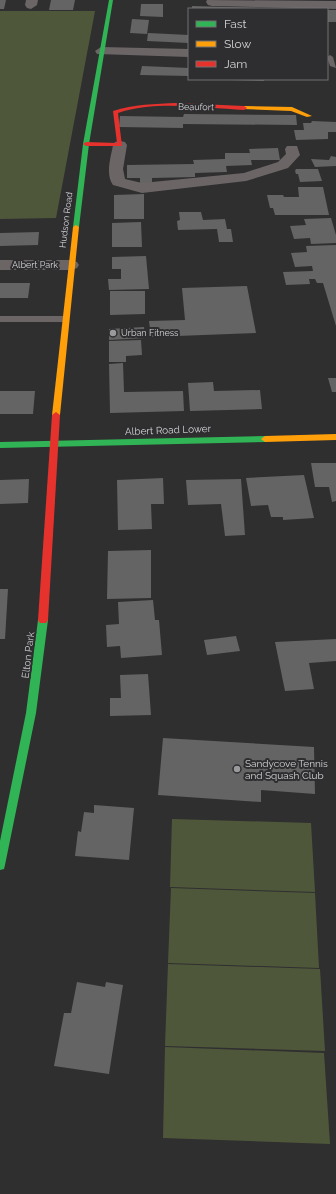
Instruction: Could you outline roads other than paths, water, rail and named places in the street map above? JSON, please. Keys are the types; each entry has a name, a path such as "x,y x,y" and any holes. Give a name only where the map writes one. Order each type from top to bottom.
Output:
{"street":[{"name":"Hudson Road","path":"53,444 65,319 86,144 111,0"},
{"path":"212,2 336,4"},
{"path":"101,51 188,53"},
{"name":"Beaufort","path":"292,149 293,155 283,165 246,177 142,188 118,182 116,169 120,145 115,112 124,108 143,106 292,109 309,116"},
{"path":"86,144 120,145"},
{"name":"Albert Park","path":"0,265 71,265"},
{"name":"Albert Road Lower","path":"0,445 336,437"},
{"name":"Elton Park","path":"0,865 24,754 40,656 47,571 53,444"}],"lane":[{"path":"0,320 65,319"}],"place":[{"name":"Urban Fitness","path":"113,333"},
{"name":"Sandycove Tennis and Squash Club","path":"237,769"}]}
